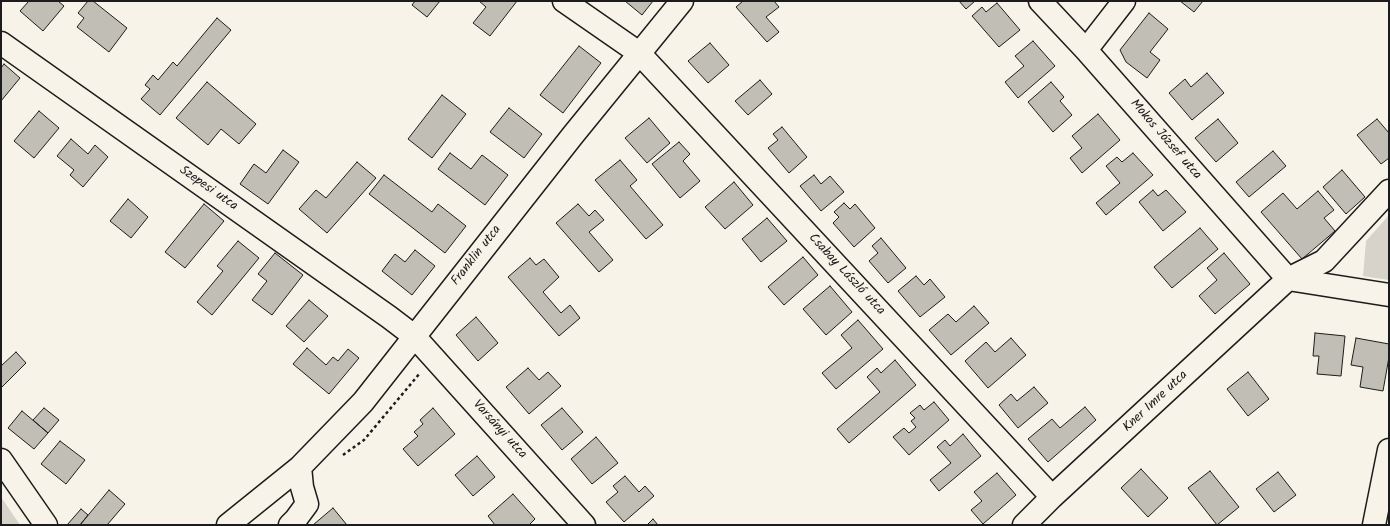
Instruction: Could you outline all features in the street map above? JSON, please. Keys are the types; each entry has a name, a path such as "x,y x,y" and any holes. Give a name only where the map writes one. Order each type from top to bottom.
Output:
{"street":[{"name":"Csabay László utca","path":"564,1 639,53 1052,497"},
{"name":"Franklin utca","path":"228,525 300,467 362,402 573,135 682,1"},
{"name":"Mokos József utca","path":"1040,1 1086,50 1288,280"},
{"path":"1086,50 1124,1"},
{"name":"Szepesi utca","path":"1,43 414,336"},
{"name":"Kner Imre utca","path":"1024,525 1052,497 1288,280 1324,261 1389,190"},
{"path":"1288,280 1389,295"},
{"name":"Varsányi utca","path":"414,336 584,525"},
{"path":"1374,525 1389,450"},
{"path":"1,460 46,525"},
{"path":"290,525 296,520 307,504 302,487 300,467"}],"shaded area":[{"path":"1389,215 1389,280 1363,276 1366,241"},
{"path":"1,497 20,525 1,525"}],"building":[{"path":"29,1 58,1 64,6 43,31 20,11"},
{"path":"88,1 93,1 127,28 109,52 77,27 84,18 78,13"},
{"path":"415,1 440,1 427,17 412,5"},
{"path":"479,1 517,1 490,36 473,23 486,7"},
{"path":"625,1 653,1 642,15"},
{"path":"743,1 774,1 779,7 766,17 779,32 767,42 736,7"},
{"path":"959,1 975,1 966,9"},
{"path":"1180,1 1203,1 1194,12"},
{"path":"997,3 1020,30 999,47 972,16 982,7 986,12"},
{"path":"1149,13 1168,29 1150,52 1160,60 1147,78 1126,62 1120,50"},
{"path":"217,18 231,30 160,115 141,99 150,89 145,85 153,75 158,80 173,62 177,66"},
{"path":"1033,41 1055,66 1018,98 1005,82 1024,66 1015,56"},
{"path":"710,43 729,65 708,83 688,61"},
{"path":"579,46 601,63 563,113 540,95"},
{"path":"4,64 20,78 1,101 1,68"},
{"path":"1207,73 1224,93 1192,120 1169,93 1185,79 1191,87"},
{"path":"760,80 772,94 748,115 735,101"},
{"path":"207,82 256,124 239,144 221,129 208,145 176,118"},
{"path":"1051,82 1064,97 1060,101 1072,115 1053,132 1028,102"},
{"path":"442,95 466,114 432,158 408,139"},
{"path":"509,108 542,134 524,158 490,132"},
{"path":"39,111 59,128 34,158 14,141"},
{"path":"1098,114 1120,140 1082,173 1070,158 1082,148 1072,136"},
{"path":"649,118 670,143 647,163 625,138"},
{"path":"1218,119 1238,143 1216,162 1195,138"},
{"path":"1377,119 1389,133 1389,158 1381,164 1357,135"},
{"path":"782,127 807,157 789,173 768,148 778,140 773,134"},
{"path":"71,139 88,154 95,145 108,157 83,187 70,175 74,170 57,156"},
{"path":"679,142 690,154 683,161 700,181 680,198 652,164"},
{"path":"283,150 299,162 268,204 240,184 254,164 266,173"},
{"path":"1273,151 1286,166 1249,197 1236,182"},
{"path":"450,153 471,169 482,155 508,175 485,205 438,169"},
{"path":"1133,153 1153,175 1106,215 1096,203 1120,183 1106,166 1117,157 1122,162"},
{"path":"620,160 637,180 630,186 663,225 646,239 595,180"},
{"path":"357,162 376,178 327,233 299,209 316,190 326,198"},
{"path":"1342,170 1365,197 1346,214 1323,187"},
{"path":"384,175 432,212 438,204 466,226 445,253 369,194"},
{"path":"814,175 821,184 830,176 844,192 821,211 800,186"},
{"path":"734,182 753,205 725,229 705,207"},
{"path":"1153,190 1158,196 1166,190 1186,212 1163,231 1139,202"},
{"path":"1318,191 1334,210 1324,218 1335,231 1302,259 1261,212 1283,193 1297,209"},
{"path":"128,199 148,217 131,238 110,221"},
{"path":"844,203 850,209 855,204 875,228 854,247 833,223 839,217 834,212"},
{"path":"204,204 224,221 185,268 165,252"},
{"path":"578,204 589,216 595,210 604,220 589,232 613,260 599,272 556,223"},
{"path":"767,218 787,241 761,262 742,239"},
{"path":"1200,228 1218,249 1172,288 1154,267"},
{"path":"881,238 906,268 888,283 869,261 878,253 872,246"},
{"path":"238,241 259,258 212,315 197,302 223,271 217,266"},
{"path":"415,250 435,266 412,295 382,271 395,254 405,262"},
{"path":"275,253 303,275 272,315 252,300 267,281 258,274"},
{"path":"1224,253 1250,284 1215,314 1199,296 1217,280 1207,268"},
{"path":"803,257 818,275 784,305 768,287"},
{"path":"530,258 536,265 544,259 559,277 543,292 561,313 570,305 580,318 559,336 508,277"},
{"path":"916,276 924,285 930,279 945,297 920,317 898,291"},
{"path":"830,286 852,312 826,335 803,309"},
{"path":"309,300 328,316 304,342 286,326"},
{"path":"974,306 989,323 951,355 929,330 948,314 956,322"},
{"path":"476,317 498,343 478,361 456,335"},
{"path":"858,320 883,349 836,389 822,373 852,348 841,335"},
{"path":"1315,333 1345,336 1341,376 1317,374 1319,356 1313,356"},
{"path":"1011,338 1026,355 988,388 965,361 986,342 995,352"},
{"path":"1356,338 1389,344 1389,357 1383,391 1360,387 1363,367 1351,365"},
{"path":"307,348 326,365 333,357 338,361 348,349 359,358 329,394 293,364"},
{"path":"16,352 26,363 1,388 1,366"},
{"path":"895,360 916,385 849,443 837,429 880,392 867,377 877,368 881,373"},
{"path":"528,368 539,380 548,372 561,386 529,414 506,387"},
{"path":"1248,372 1269,399 1248,416 1227,389"},
{"path":"1034,387 1048,403 1018,428 999,405 1011,394 1017,401"},
{"path":"934,402 949,420 909,455 893,437 904,428 909,433 916,427 911,421 915,418 910,413 920,405 924,410"},
{"path":"1085,407 1096,420 1048,462 1028,439 1052,419 1060,428"},
{"path":"44,408 59,420 48,433 33,420"},
{"path":"433,408 455,434 418,466 403,449 418,436 414,432 423,424 420,420"},
{"path":"562,408 583,432 562,450 541,425"},
{"path":"22,411 48,433 34,449 8,428"},
{"path":"963,434 981,456 939,491 930,480 951,463 937,447 945,440 950,446"},
{"path":"596,437 618,463 592,484 571,459"},
{"path":"60,441 85,460 66,484 41,464"},
{"path":"477,456 495,477 473,496 455,475"},
{"path":"1141,469 1168,498 1148,517 1121,488"},
{"path":"1210,471 1239,507 1217,525 1188,488"},
{"path":"1278,472 1296,495 1274,512 1256,489"},
{"path":"997,473 1016,495 983,524 971,510 982,501 974,492"},
{"path":"625,476 639,492 645,486 654,496 624,522 606,502 618,492 613,486"},
{"path":"109,490 125,504 107,525 80,525"},
{"path":"513,494 535,519 529,525 495,525 488,516"},
{"path":"333,508 347,525 313,525"},
{"path":"81,509 88,515 80,525 67,525"},
{"path":"653,519 658,525 647,525"}]}
